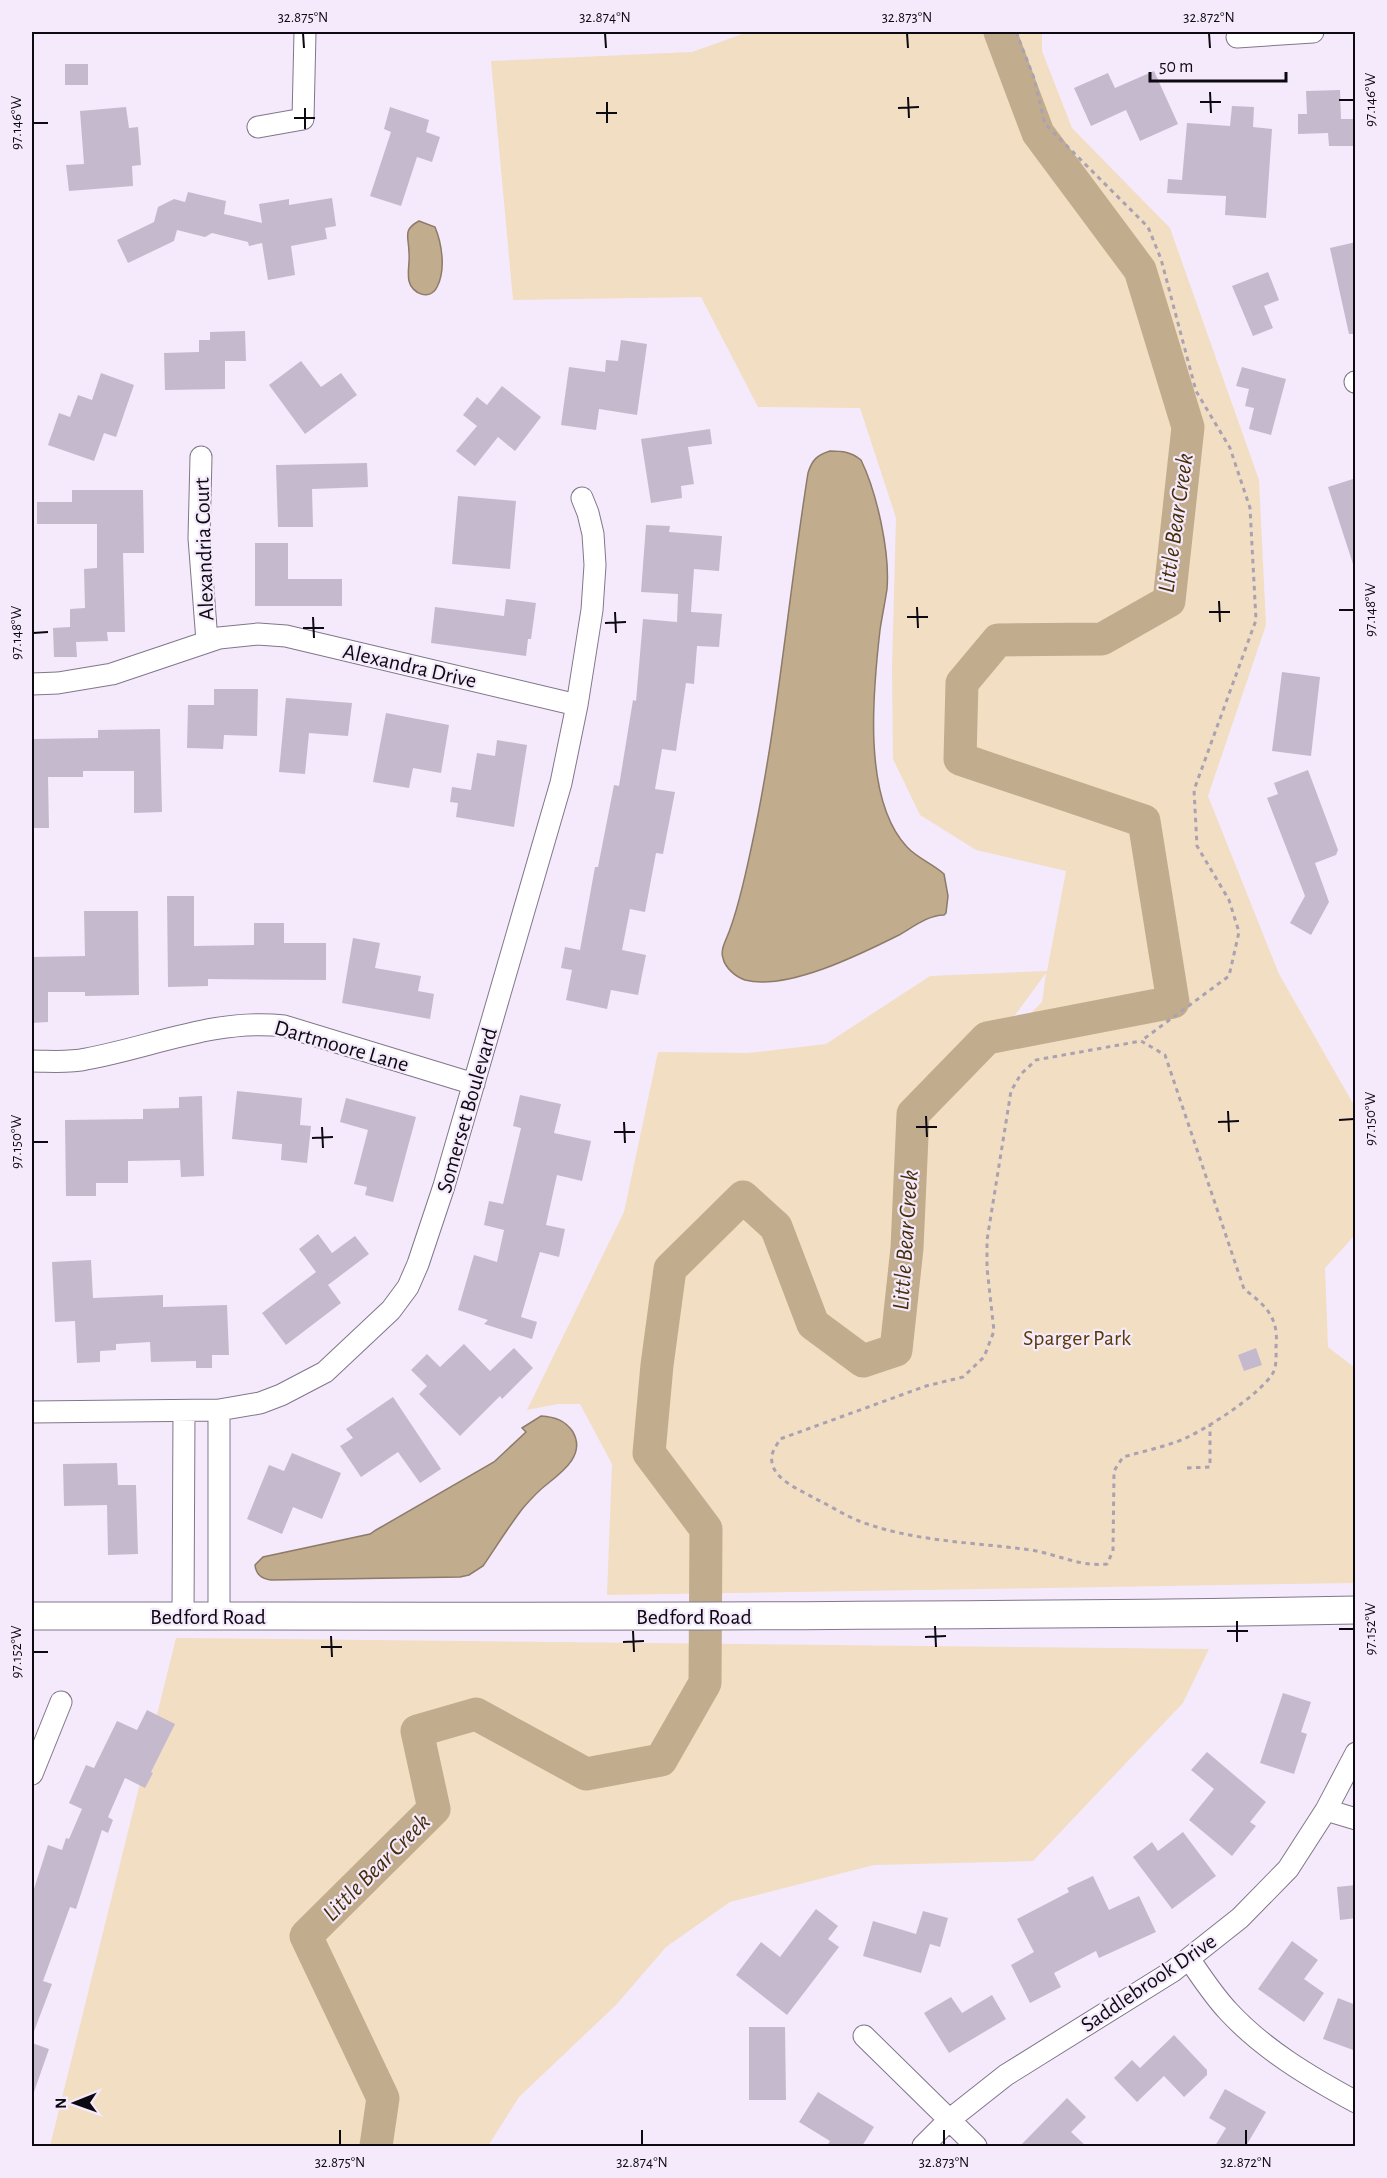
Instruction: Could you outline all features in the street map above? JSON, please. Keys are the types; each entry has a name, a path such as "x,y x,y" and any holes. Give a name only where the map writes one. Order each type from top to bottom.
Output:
{"street":[{"path":"258,127 303,119 305,32"},
{"path":"1237,37 1313,32"},
{"name":"Alexandria Court","path":"201,457 199,538 207,641"},
{"name":"Somerset Boulevard","path":"32,1412 219,1410 260,1403 281,1395 325,1372 391,1310 408,1287 444,1186 561,783 578,705 592,610 595,565 593,534 582,498"},
{"name":"Alexandra Drive","path":"32,684 58,683 112,674 207,641 258,634 286,636 578,705"},
{"name":"Dartmoore Lane","path":"32,1061 84,1060 204,1030 264,1024 284,1026 474,1084"},
{"path":"219,1410 219,1616"},
{"path":"183,1616 184,1411"},
{"name":"Bedford Road","path":"32,1616 733,1616 1160,1614 1356,1610"},
{"path":"32,1773 62,1702"},
{"name":"Saddlebrook Drive","path":"923,2146 949,2120 1006,2075 1173,1971 1240,1918 1288,1869 1326,1810 1356,1754"},
{"path":"1326,1810 1356,1819"},
{"path":"1189,1959 1228,2011 1280,2056 1311,2078 1356,2102"},
{"path":"864,2036 976,2146"}],"path":[{"path":"1016,32 1034,78 1045,124 1148,226 1161,259 1196,391 1230,448 1250,508 1256,620 1194,790 1197,846 1229,900 1239,932 1229,976 1141,1041 1036,1060 1021,1074 1011,1091 987,1240 987,1268 994,1331 984,1357 963,1377 926,1386 780,1439 772,1455 774,1470 786,1483 858,1521 898,1533 967,1545 1033,1550 1093,1565 1107,1564 1113,1551 1114,1471 1123,1457 1178,1442 1210,1424 1253,1395 1274,1372 1277,1341 1273,1317 1262,1302 1244,1289 1165,1055 1141,1041"},
{"path":"1187,1468 1210,1467 1210,1424"}],"green space":[{"name":"Sparger Park","path":"748,32 1042,32 1042,51 1072,128 1170,228 1259,480 1266,625 1208,796 1279,974 1355,1107 1355,1235 1325,1268 1328,1347 1355,1368 1355,1583 607,1595 612,1464 580,1404 558,1404 527,1410 624,1212 658,1052 748,1053 826,1044 930,976 1047,971 1066,871 976,850 920,815 893,759 892,669 896,518 860,408 758,407 701,297 513,300 491,61 692,52","holes":["1046,973 1042,1002 982,1061"]},
{"path":"176,1638 1209,1649 1183,1703 1033,1861 874,1865 730,1902 666,1947 616,2005 519,2097 488,2146 50,2146"}],"shaded area":[{"path":"419,221 435,227 442,257 440,280 434,291 426,295 417,292 411,286 408,278 408,231"},
{"path":"830,451 847,452 861,460 877,506 884,541 887,589 877,655 874,713 877,773 883,801 893,826 907,847 944,874 948,896 946,913 926,919 883,943 824,969 781,980 762,982 745,980 728,969 722,952 742,891 760,802 776,708 808,473 816,459"},
{"path":"541,1416 559,1420 570,1428 576,1440 577,1448 574,1455 565,1469 523,1508 483,1566 469,1575 271,1580 258,1574 255,1565 263,1557 370,1534 494,1462 526,1432 522,1428"}],"building":[{"path":"65,64 88,64 88,85 65,85"},
{"path":"1154,71 1178,124 1140,141 1126,110 1091,126 1074,88 1108,73 1115,88"},
{"path":"1340,90 1341,119 1356,119 1356,146 1329,146 1328,133 1298,134 1298,114 1307,114 1306,91"},
{"path":"1232,106 1254,107 1253,127 1272,129 1266,218 1225,215 1226,196 1167,193 1168,179 1182,180 1187,123 1230,126"},
{"path":"126,107 129,128 138,127 141,165 132,166 133,186 69,191 66,165 84,164 80,111"},
{"path":"390,107 429,120 426,132 440,137 432,162 417,157 401,206 370,196 391,132 384,129"},
{"path":"188,192 226,201 224,214 262,223 259,204 289,199 289,205 332,198 336,226 325,228 327,239 291,246 295,275 268,280 262,243 249,246 248,242 212,233 205,237 177,230 174,241 128,263 117,240 154,222 158,207 174,199 185,202"},
{"path":"1356,242 1356,334 1349,334 1330,248"},
{"path":"1268,272 1279,300 1264,306 1273,328 1253,336 1232,286"},
{"path":"245,331 246,361 225,361 225,389 165,390 164,353 199,352 199,340 210,340 210,332"},
{"path":"621,340 647,344 637,415 599,409 596,430 561,425 569,367 605,372 606,360 618,361"},
{"path":"301,361 321,387 341,373 357,395 305,434 269,385"},
{"path":"1242,367 1286,379 1271,435 1249,429 1254,408 1245,406 1249,389 1236,386"},
{"path":"101,373 134,385 116,437 104,433 94,461 48,445 59,413 70,417 78,395 92,400"},
{"path":"502,386 541,417 515,451 498,437 475,466 456,451 477,426 463,415 477,397 487,405"},
{"path":"710,429 712,444 688,447 694,484 681,486 682,498 651,503 641,439"},
{"path":"367,463 368,487 312,489 313,527 278,527 276,465"},
{"path":"1356,478 1356,563 1353,564 1328,487"},
{"path":"72,490 143,490 144,553 123,553 125,632 107,632 108,641 76,642 77,657 54,657 53,628 70,627 70,609 85,608 84,569 97,568 97,524 37,524 37,502 72,502"},
{"path":"458,496 516,501 510,569 452,564"},
{"path":"646,525 670,526 669,532 722,536 719,571 694,569 691,612 722,614 719,647 697,646 694,684 686,683 676,751 662,749 655,789 675,792 663,854 656,853 645,912 630,909 622,950 646,955 638,995 611,990 607,1009 566,1000 572,970 561,968 565,947 580,950 595,867 598,867 614,785 619,786 633,700 636,701 643,619 677,622 678,594 641,592"},
{"path":"255,543 288,543 288,579 342,579 342,606 255,606"},
{"path":"506,599 536,603 526,656 431,643 435,607 504,616"},
{"path":"1282,672 1320,677 1311,756 1272,751"},
{"path":"214,689 258,689 257,736 224,735 223,749 187,748 188,705 214,705"},
{"path":"286,698 352,703 348,736 309,733 305,774 279,772"},
{"path":"386,713 449,725 441,773 413,768 409,788 373,782"},
{"path":"160,729 162,812 134,813 134,771 83,771 83,777 48,777 49,828 32,828 32,739 98,738 98,730"},
{"path":"497,740 527,745 514,827 456,817 458,803 450,802 452,787 471,790 477,753 495,756"},
{"path":"1308,770 1338,850 1336,855 1315,863 1329,902 1311,935 1290,923 1305,896 1267,798 1278,794 1274,783"},
{"path":"167,896 194,896 194,946 254,945 254,923 284,923 284,943 326,943 326,980 208,979 208,986 168,987"},
{"path":"84,911 138,911 139,995 85,996 85,992 48,992 48,1022 32,1023 32,957 85,956"},
{"path":"353,938 380,943 375,968 421,976 418,991 434,994 430,1019 342,1003"},
{"path":"237,1091 302,1098 300,1125 311,1126 307,1163 281,1160 282,1144 232,1139"},
{"path":"520,1095 561,1104 554,1133 591,1141 582,1181 557,1175 546,1225 565,1229 559,1257 540,1252 521,1317 537,1322 532,1339 484,1324 488,1320 458,1310 474,1255 497,1262 504,1230 484,1225 489,1201 503,1204 521,1128 513,1126"},
{"path":"202,1096 204,1176 181,1177 180,1160 128,1161 128,1183 96,1183 96,1196 66,1196 65,1120 143,1119 143,1109 179,1108 179,1097"},
{"path":"346,1098 416,1117 393,1202 365,1195 367,1187 354,1184 368,1130 340,1122"},
{"path":"318,1234 332,1253 355,1236 369,1254 328,1285 341,1303 286,1345 262,1313 316,1272 299,1249"},
{"path":"91,1260 93,1298 163,1295 163,1307 227,1305 229,1355 212,1355 212,1368 196,1368 196,1361 151,1362 150,1342 116,1344 116,1350 100,1351 100,1362 77,1363 75,1321 55,1322 52,1262"},
{"path":"464,1344 490,1371 514,1348 533,1368 502,1399 500,1396 460,1436 419,1394 427,1386 411,1370 427,1354 440,1367"},
{"path":"1256,1348 1262,1365 1244,1371 1238,1355"},
{"path":"393,1397 441,1469 420,1483 398,1452 361,1477 340,1446 353,1438 346,1429"},
{"path":"292,1453 341,1473 322,1519 293,1507 282,1534 247,1519 269,1465 284,1471"},
{"path":"117,1463 118,1485 136,1485 138,1554 108,1555 107,1505 64,1506 63,1464"},
{"path":"1283,1693 1311,1702 1301,1732 1307,1734 1294,1774 1260,1763"},
{"path":"147,1710 175,1724 145,1788 125,1778 108,1817 113,1820 108,1833 102,1830 76,1909 70,1907 43,1981 52,1984 32,2034 32,1895 48,1845 62,1850 66,1838 69,1839 82,1809 69,1803 86,1765 94,1768 117,1721 137,1730"},
{"path":"1207,1752 1266,1802 1250,1822 1256,1826 1232,1856 1189,1820 1214,1789 1191,1770"},
{"path":"1183,1832 1216,1876 1172,1909 1133,1857 1152,1842 1158,1851"},
{"path":"1093,1876 1109,1910 1139,1896 1156,1932 1099,1958 1096,1951 1054,1973 1061,1987 1030,2003 1011,1965 1034,1952 1017,1919 1069,1892 1067,1888"},
{"path":"1356,1885 1356,1918 1340,1920 1337,1887"},
{"path":"816,1909 838,1926 828,1939 839,1947 787,2015 736,1975 761,1942 780,1957"},
{"path":"923,1911 948,1918 940,1947 930,1944 921,1973 863,1956 873,1921 916,1934"},
{"path":"1292,1941 1318,1960 1304,1979 1324,1993 1304,2022 1258,1989"},
{"path":"992,1995 1006,2019 949,2053 924,2013 951,1997 962,2013"},
{"path":"1338,1998 1356,2005 1356,2051 1323,2039"},
{"path":"749,2027 785,2027 786,2100 749,2100"},
{"path":"1174,2035 1207,2070 1207,2075 1184,2097 1164,2076 1137,2102 1114,2078 1132,2060 1140,2068"},
{"path":"32,2043 49,2049 34,2092 32,2091"},
{"path":"1225,2089 1266,2112 1246,2146 1215,2146 1226,2128 1209,2118"},
{"path":"818,2092 874,2127 862,2146 827,2146 830,2141 799,2122"},
{"path":"1067,2098 1086,2117 1071,2132 1086,2146 1020,2146"}],"waterway":[{"name":"Little Bear Creek","path":"376,2146 383,2098 306,1936 434,1809 417,1731 476,1714 586,1774 661,1760 705,1683 706,1529 649,1453 657,1365 670,1269 743,1197 776,1227 813,1324 863,1361 896,1350 907,1248 913,1114 987,1038 1173,1002 1144,821 960,759 962,683 998,640 1102,639 1169,601 1188,427 1140,270 1038,133 1000,32"}]}
